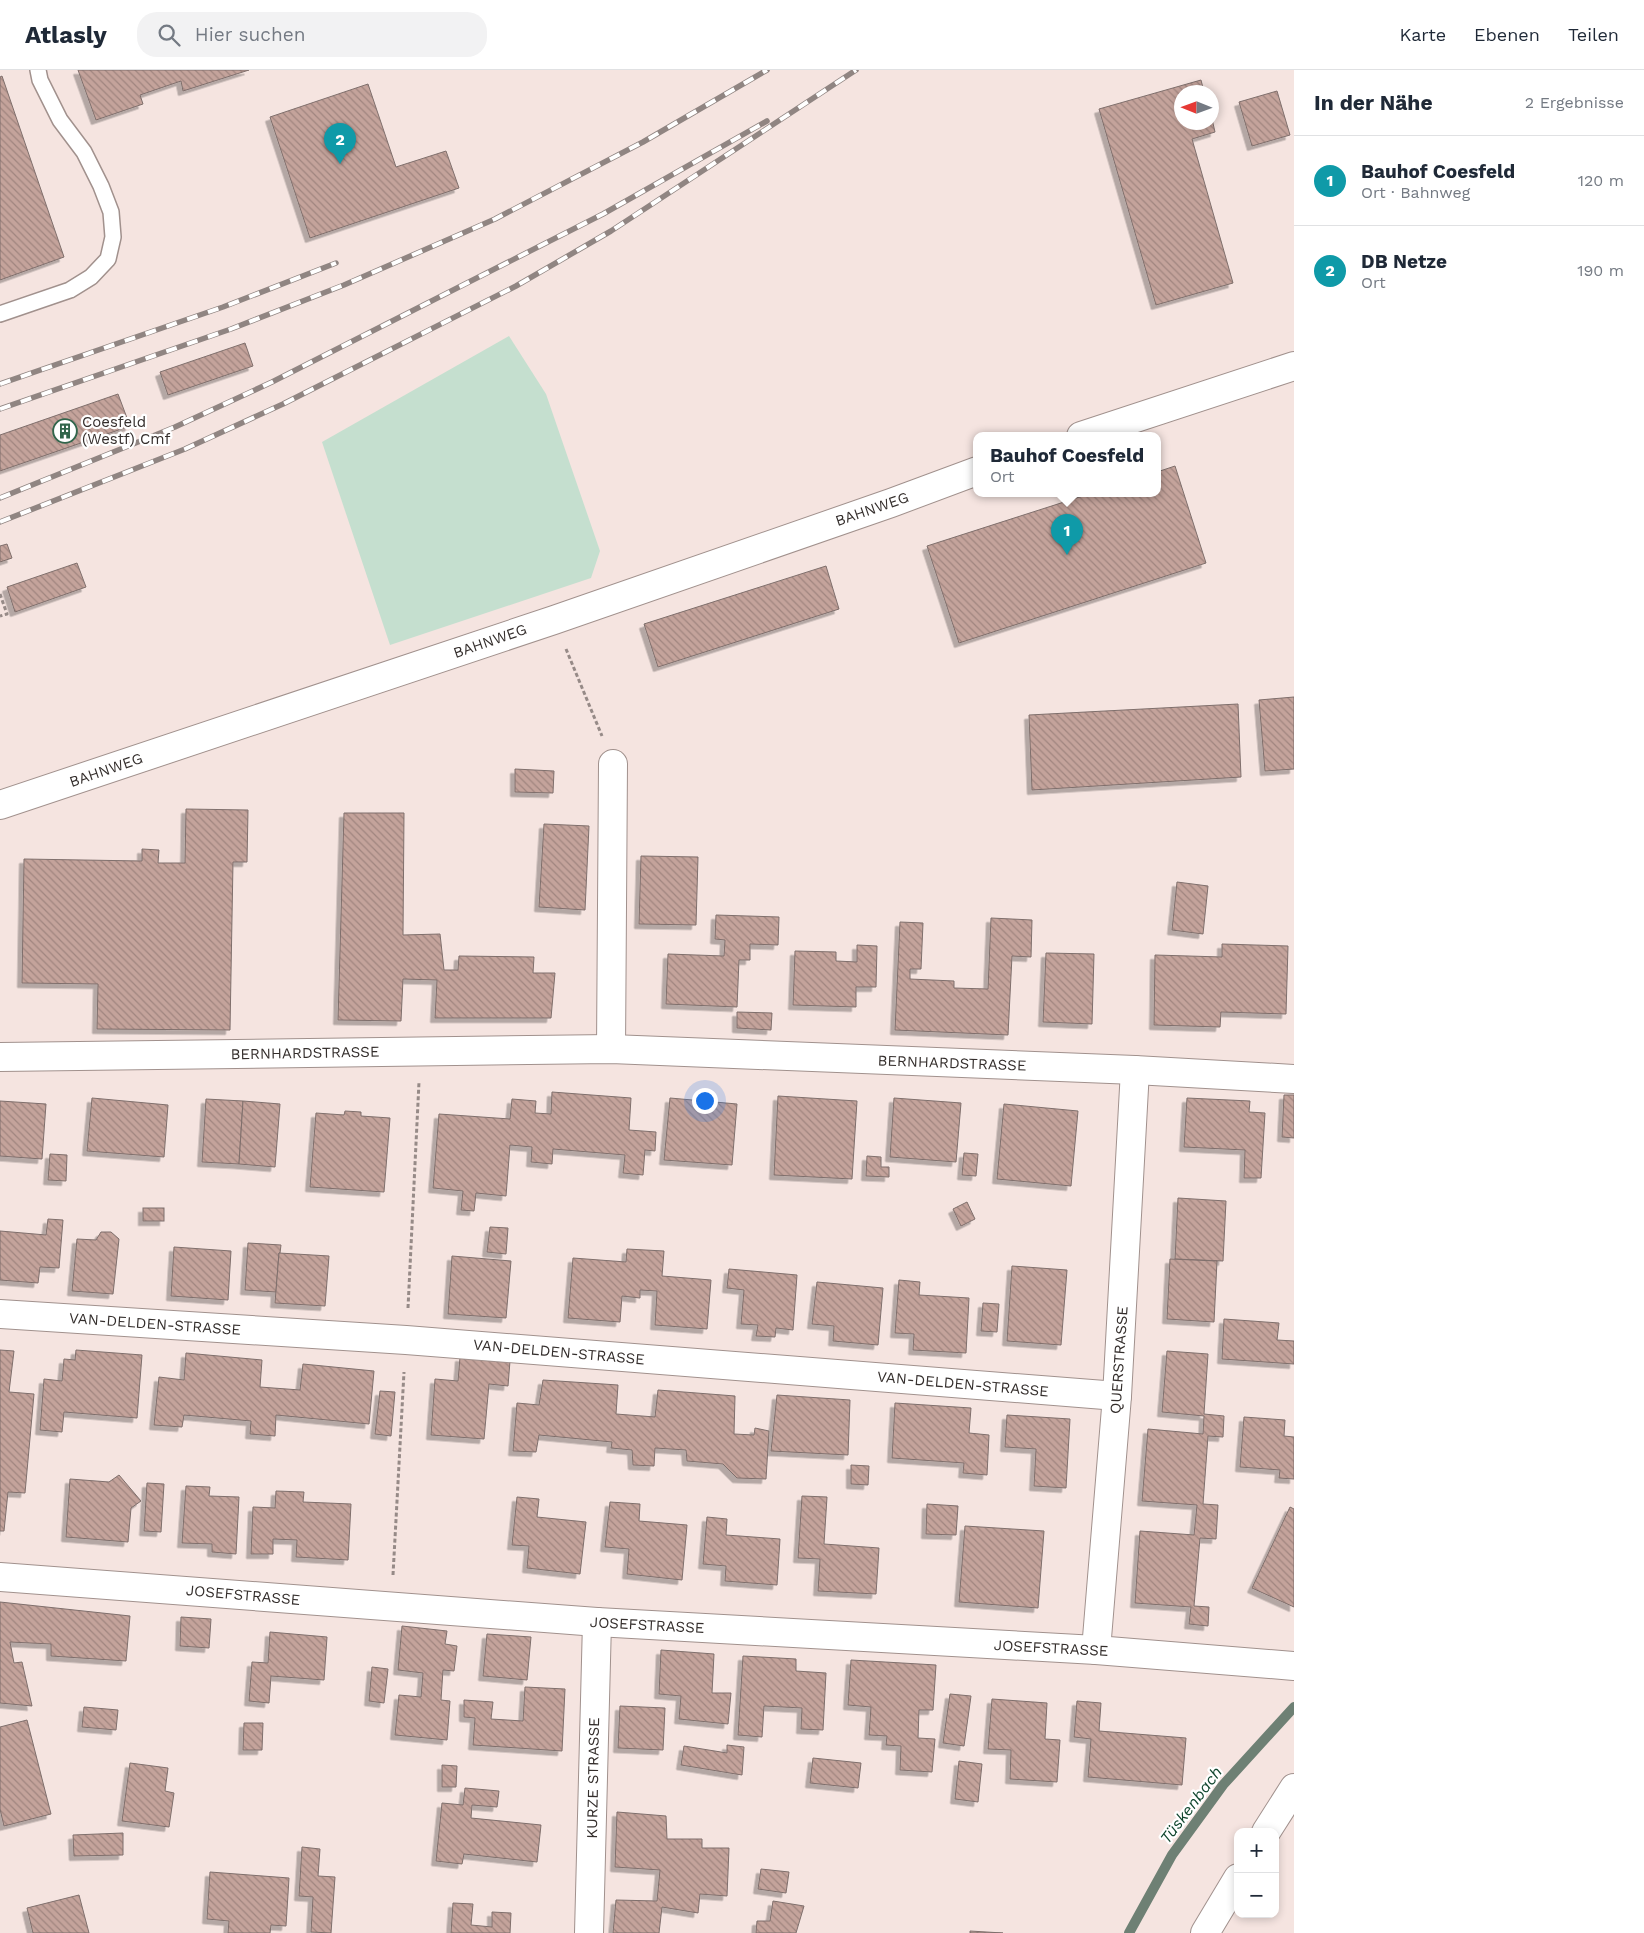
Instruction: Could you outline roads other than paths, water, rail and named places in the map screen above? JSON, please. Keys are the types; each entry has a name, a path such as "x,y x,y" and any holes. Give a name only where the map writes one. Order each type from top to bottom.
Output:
{"street":[{"path":"1093,432 1294,366"},
{"name":"BAHNWEG","path":"0,805 554,620 973,472"},
{"path":"611,1049 613,764"},
{"name":"BERNHARDSTRASSE","path":"0,1057 611,1049 1135,1070 1294,1079"},
{"name":"QUERSTRASSE","path":"1096,1650 1117,1396 1135,1070"},
{"name":"VAN-DELDEN-STRASSE","path":"0,1314 406,1340 1117,1396"},
{"name":"JOSEFSTRASSE","path":"0,1577 596,1622 1096,1650 1289,1666"},
{"name":"KURZE STRASSE","path":"589,1933 596,1622"},
{"path":"1269,1828 1294,1788"},
{"path":"1205,1933 1234,1885"}],"lane":[{"path":"0,314 70,290 90,277 108,259 113,237 111,212 101,186 84,152 60,120 40,80 38,70"}],"waterway":[{"name":"Tüskenbach","path":"1129,1933 1172,1855 1223,1785 1294,1707"}],"railway":[{"path":"0,409 231,329 344,285 495,219 643,142 767,70"},
{"path":"0,522 185,449 283,404 516,286 611,231 856,70"},
{"path":"0,498 175,427 272,382 603,214 767,121"},
{"path":"0,384 223,307 336,263"}],"place":[{"name":"DB Netze","path":"340,164"},
{"name":"Coesfeld (Westf) Cmf","path":"65,431"},
{"name":"Bauhof Coesfeld","path":"1067,555"}]}
